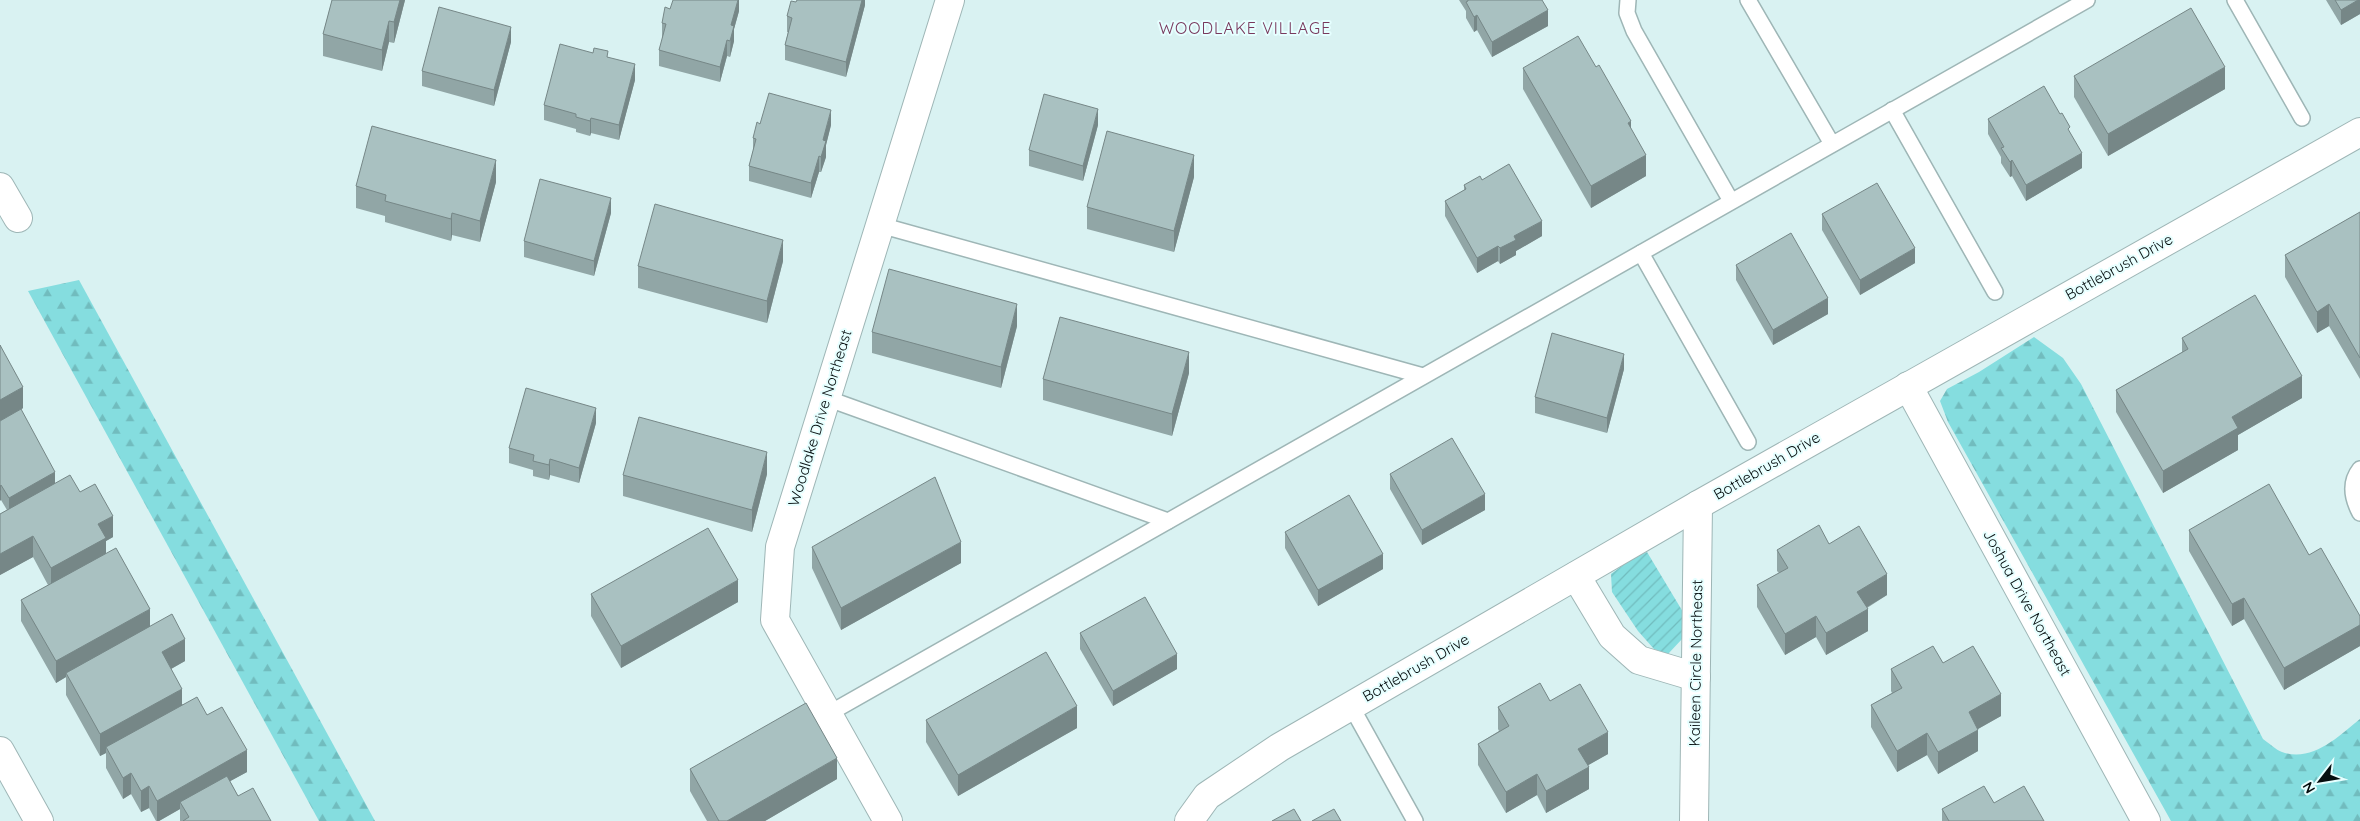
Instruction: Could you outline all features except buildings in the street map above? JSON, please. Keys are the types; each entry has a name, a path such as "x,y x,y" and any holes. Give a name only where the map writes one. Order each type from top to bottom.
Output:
{"street":[{"name":"Woodlake Drive Northeast","path":"888,821 775,620 780,547 950,0"},
{"name":"Bottlebrush Drive","path":"1188,821 1207,796 1280,747 1698,505 2360,132"},
{"path":"0,188 18,218"},
{"name":"Joshua Drive Northeast","path":"1908,386 2146,821"},
{"name":"Kaileen Circle Northeast","path":"1694,821 1698,505"},
{"path":"1576,576 1612,636 1640,660 1696,677"},
{"path":"0,751 39,821"}],"lane":[{"path":"1628,0 1627,13 1634,31 1732,201"},
{"path":"1748,0 1832,144"},
{"path":"828,714 2087,0"},
{"path":"2235,0 2302,118"},
{"path":"1892,110 1995,292"},
{"path":"880,225 1423,376"},
{"path":"1641,253 1748,442"},
{"path":"826,398 1168,521"},
{"path":"2360,469 2354,477 2353,499 2360,513"},
{"path":"1351,706 1415,821"}],"green space":[{"path":"79,280 375,821 319,821 28,291"},
{"path":"2034,337 2063,358 2081,384 2263,739 2282,752 2304,754 2314,751 2334,740 2360,719 2360,821 2171,821 1948,422 1940,401 1947,389 1979,372"},
{"path":"1647,552 1683,612 1683,638 1668,654 1654,649 1638,631 1612,592 1611,574 1630,560"}],"district":[{"name":"WOODLAKE VILLAGE","path":"1245,28"}]}
